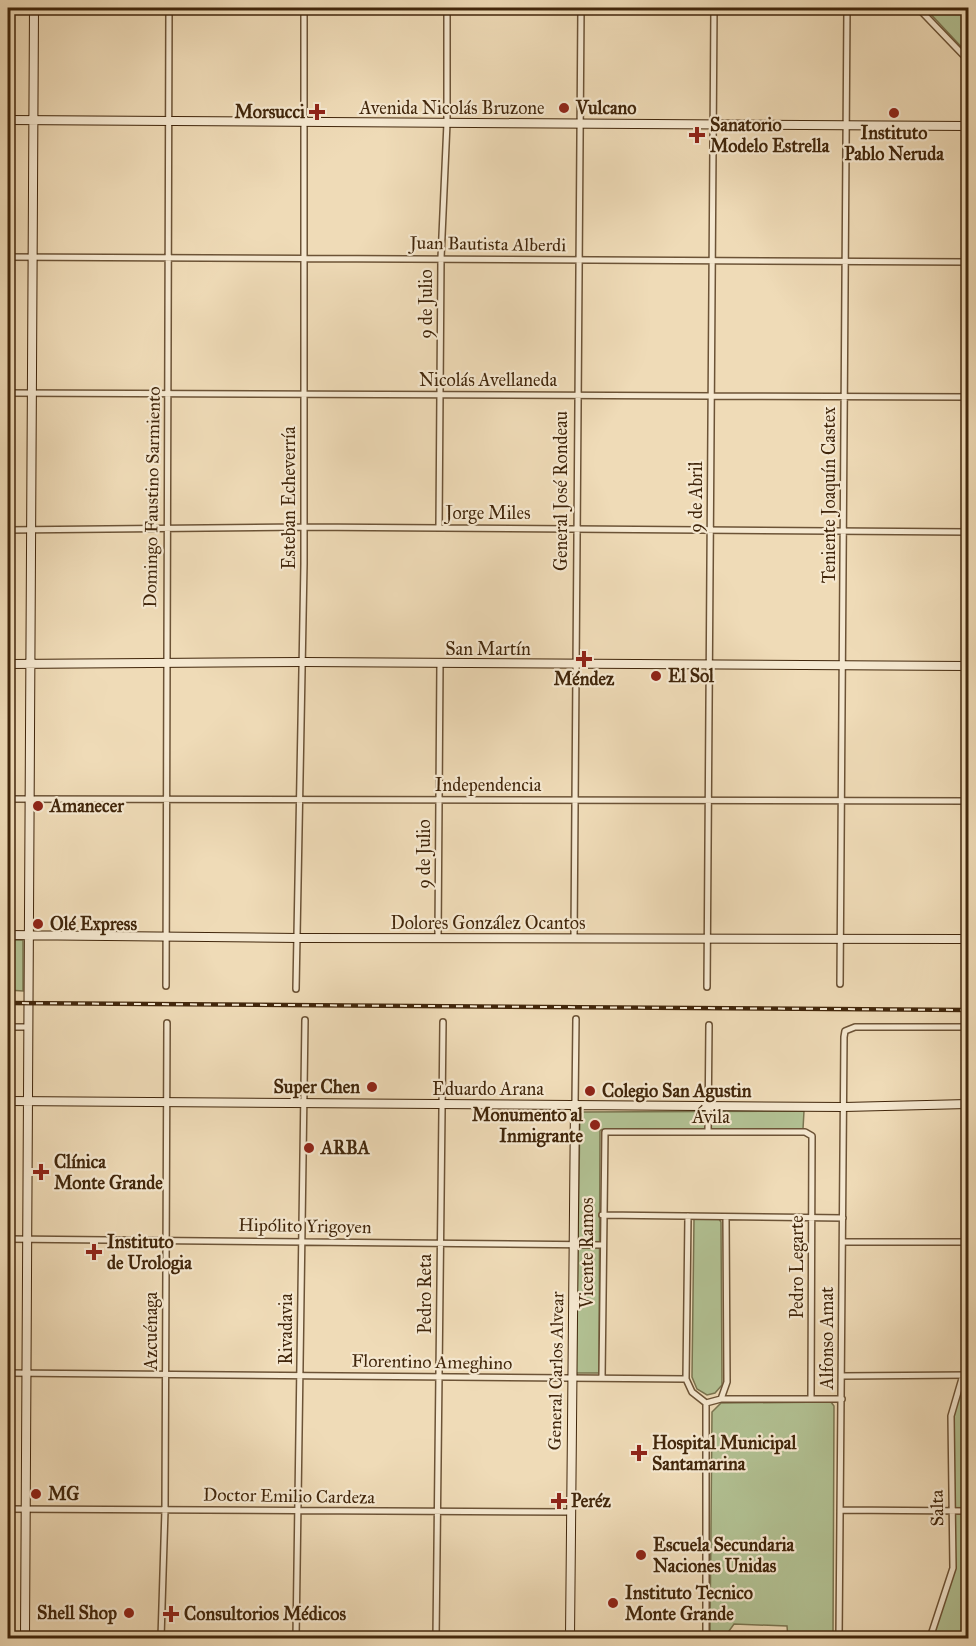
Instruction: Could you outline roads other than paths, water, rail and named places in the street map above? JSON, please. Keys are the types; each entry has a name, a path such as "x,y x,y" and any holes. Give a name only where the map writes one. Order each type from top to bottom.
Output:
{"street":[{"path":"25,1638 34,8"},
{"name":"Domingo Faustino Sarmiento","path":"166,986 169,8"},
{"name":"Esteban Echeverría","path":"296,989 303,662 306,258 304,8"},
{"name":"9 de Julio","path":"439,528 441,258 447,123 447,8"},
{"name":"General José Rondeau","path":"574,938 576,395 580,260 581,8"},
{"name":"9 de Abril","path":"707,987 714,8"},
{"name":"Teniente Joaquín Castex","path":"840,984 848,124 847,8"},
{"path":"918,8 969,60"},
{"name":"Avenida Nicolás Bruzone","path":"8,120 969,126"},
{"name":"Juan Bautista Alberdi","path":"8,257 969,262"},
{"name":"Nicolás Avellaneda","path":"8,393 969,397"},
{"name":"Jorge Miles","path":"8,530 303,527 969,532"},
{"name":"San Martín","path":"8,664 303,662 969,666"},
{"name":"9 de Julio","path":"438,937 440,663"},
{"name":"Independencia","path":"8,799 969,801"},
{"name":"Dolores González Ocantos","path":"8,935 969,939"},
{"path":"575,1104 576,1019"},
{"name":"Rivadavia","path":"297,1638 304,1020"},
{"name":"Pedro Reta","path":"436,1638 443,1022"},
{"name":"Azcuénaga","path":"161,1638 165,1510 167,1023"},
{"path":"708,1132 709,1025"},
{"path":"8,1027 28,1027"},
{"name":"Alfonso Amat","path":"839,1638 845,1031 855,1027 969,1027"},
{"name":"Eduardo Arana","path":"8,1101 843,1107 969,1104"},
{"name":"General Carlos Alvear","path":"570,1638 570,1379 575,1104"},
{"name":"Ávila","path":"607,1131 805,1132 812,1136"},
{"name":"Vicente Ramos","path":"602,1378 603,1133 607,1131"},
{"name":"Pedro Legarte","path":"811,1398 812,1136"},
{"path":"602,1215 843,1218"},
{"path":"688,1216 686,1379 693,1392 706,1403 706,1638"},
{"path":"721,1399 727,1382 726,1217"},
{"name":"Hipólito Yrigoyen","path":"8,1239 602,1245"},
{"path":"843,1242 969,1242"},
{"name":"Florentino Ameghino","path":"8,1373 686,1379"},
{"path":"842,1376 966,1375"},
{"name":"Salta","path":"930,1638 953,1568 951,1416 966,1375"},
{"path":"706,1403 721,1399 842,1399"},
{"name":"Doctor Emilio Cardeza","path":"8,1509 571,1512"},
{"path":"840,1510 969,1511"}],"railway":[{"path":"8,1003 968,1010"}],"place":[{"name":"Vulcano","path":"564,108"},
{"name":"Morsucci","path":"317,112"},
{"name":"Instituto Pablo Neruda","path":"894,113"},
{"name":"Sanatorio Modelo Estrella","path":"697,135"},
{"name":"Méndez","path":"584,659"},
{"name":"El Sol","path":"656,676"},
{"name":"Amanecer","path":"38,806"},
{"name":"Olé Express","path":"38,924"},
{"name":"Super Chen","path":"372,1087"},
{"name":"Colegio San Agustin","path":"590,1091"},
{"name":"Monumento al Inmigrante","path":"595,1125"},
{"name":"ARBA","path":"309,1148"},
{"name":"Clínica Monte Grande","path":"41,1172"},
{"name":"Instituto de Urologia","path":"94,1252"},
{"name":"Hospital Municipal Santamarina","path":"639,1453"},
{"name":"MG","path":"36,1494"},
{"name":"Peréz","path":"559,1501"},
{"name":"Escuela Secundaria Naciones Unidas","path":"641,1555"},
{"name":"Instituto Tecnico Monte Grande","path":"613,1603"},
{"name":"Shell Shop","path":"129,1613"},
{"name":"Consultorios Médicos","path":"171,1614"}]}
